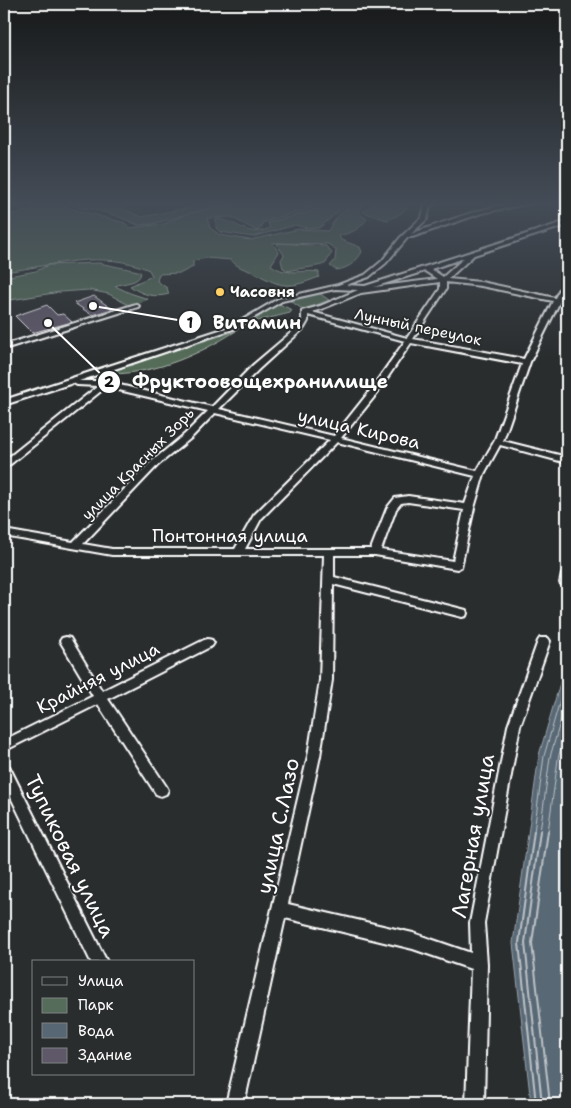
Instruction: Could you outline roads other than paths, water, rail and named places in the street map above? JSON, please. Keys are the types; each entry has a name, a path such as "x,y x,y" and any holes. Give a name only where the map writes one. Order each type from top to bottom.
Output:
{"street":[{"path":"4,403 234,327 280,300 335,287 367,276 390,255"},
{"path":"335,287 365,288 466,255"},
{"path":"239,551 257,517 336,439 372,394 443,289 443,280 471,255"},
{"path":"425,268 443,280"},
{"path":"304,312 368,290 402,287 443,280 481,284 557,300"},
{"path":"375,552 392,508 398,500 408,499 469,508 480,474 498,442 526,362 567,281"},
{"path":"4,347 136,306"},
{"name":"Лунный переулок","path":"304,312 361,330 409,341 526,362"},
{"name":"улица Красных Зорь","path":"75,546 154,464 188,436 256,367 302,327 305,321 304,312"},
{"path":"4,465 105,384 89,376"},
{"name":"улица Кирова","path":"54,386 83,383 105,384 480,474"},
{"path":"498,442 567,460"},
{"name":"Понтонная улица","path":"4,533 121,552 375,552 457,565 469,508"},
{"name":"улица С.Лазо","path":"235,1104 314,756 326,680 329,552"},
{"path":"329,579 462,613"},
{"path":"66,641 99,696 162,790"},
{"name":"Лагерная улица","path":"475,1104 479,964 477,923 514,726 544,641"},
{"name":"Крайняя улица","path":"4,746 99,696 208,643"},
{"name":"Тупиковая улица","path":"4,770 98,960"},
{"path":"280,910 413,941 479,964"}],"water":[{"path":"567,659 567,1104 531,1104 513,943 539,755"}],"place":[{"name":"Часовня","path":"220,292"},
{"name":"Витамин","path":"93,306"},
{"name":"Фруктоовощехранилище","path":"48,323"}]}
